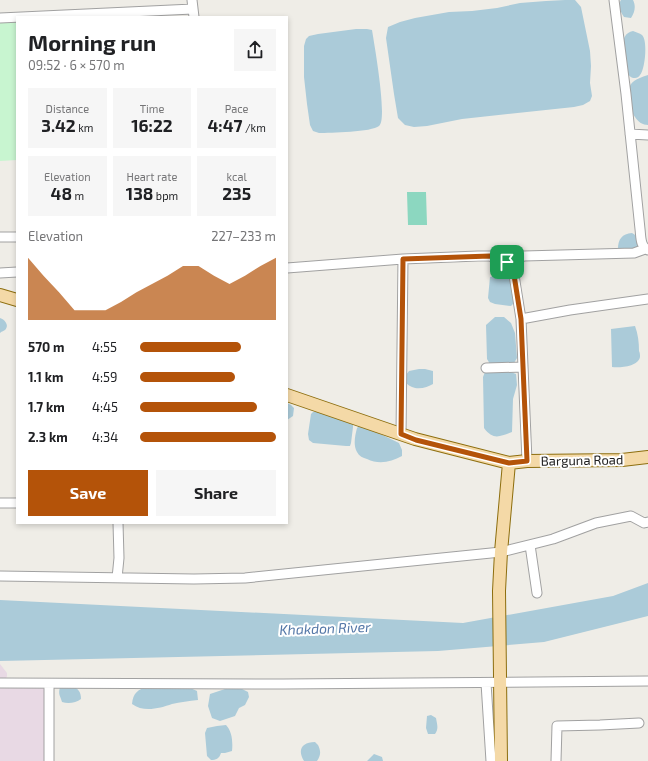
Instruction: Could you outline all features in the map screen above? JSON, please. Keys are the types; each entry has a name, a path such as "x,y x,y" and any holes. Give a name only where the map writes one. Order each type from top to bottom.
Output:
{"main road":[{"path":"0,294 16,300"},
{"name":"Barguna Road","path":"288,395 416,440 509,463 527,461 622,460 648,457"},
{"path":"501,761 499,591 509,463"}],"street":[{"path":"614,0 642,244 647,250"},
{"path":"43,16 193,9"},
{"path":"0,18 16,17"},
{"path":"630,134 648,135"},
{"path":"0,237 16,237"},
{"path":"288,268 403,259 490,256 507,262 524,256 634,252 647,250"},
{"path":"401,434 403,259"},
{"path":"507,262 514,275 521,319 527,461"},
{"path":"0,273 16,272"},
{"path":"521,319 570,310 648,299"},
{"path":"486,368 523,367"},
{"path":"0,503 16,503"},
{"path":"0,576 194,579 246,578 501,552 553,539 596,524 630,516 644,523 648,522"},
{"path":"117,578 119,558 118,524"},
{"path":"530,545 537,593"},
{"path":"0,683 291,684 648,681"},
{"path":"486,683 491,761"},
{"path":"49,761 50,684"},
{"path":"556,761 557,726 639,723"}],"shaded area":[{"path":"0,664 7,673 6,679 0,678"},
{"path":"0,686 48,688 49,761 0,761"}],"green space":[{"path":"16,22 16,160 0,161 0,23"},
{"path":"407,192 426,192 427,225 408,225"}],"water":[{"path":"575,0 581,7 590,51 590,83 592,96 590,101 583,105 574,107 462,119 427,126 414,127 405,125 398,118 386,38 388,27 415,18 449,12 497,8 520,3"},
{"path":"621,0 633,0 635,9 631,18 624,17 619,7"},
{"path":"356,29 372,30 381,96 382,110 379,126 368,130 350,132 319,133 313,131 310,125 304,77 304,46 306,39 309,36 318,34"},
{"path":"633,31 642,35 645,43 642,72 639,77 635,78 632,78 626,71 623,47 623,42 626,35"},
{"path":"648,75 648,125 641,123 633,114 629,101 629,91 633,82"},
{"path":"632,233 638,238 639,252 618,249 621,238"},
{"path":"505,269 510,276 513,290 513,304 511,306 495,304 490,302 488,298 490,277 502,272"},
{"path":"495,317 504,317 511,323 515,333 517,358 514,363 490,364 487,359 486,325"},
{"path":"0,318 5,321 7,326 5,330 0,333"},
{"path":"635,326 640,354 639,360 632,365 612,367 611,329"},
{"path":"419,369 433,371 433,384 418,388 412,387 406,383 405,376 409,371"},
{"path":"508,371 516,374 517,385 513,399 512,432 500,436 493,436 484,428 483,377 485,372"},
{"path":"288,404 294,408 293,416 288,419"},
{"path":"319,411 353,423 350,446 313,443 309,440 308,434 311,414"},
{"path":"359,426 364,426 399,443 402,450 402,456 394,460 380,462 371,461 361,457 357,452 355,443 357,428"},
{"name":"Khakdon River","path":"648,583 648,616 544,642 438,651 0,661 0,600 463,623 613,596"},
{"path":"72,686 79,691 81,699 72,703 62,702 59,693 60,687"},
{"path":"148,687 188,687 197,691 198,700 152,709 137,707 132,704 135,694 141,689"},
{"path":"240,688 248,692 249,697 245,705 239,708 235,716 220,721 212,718 208,706 210,694 225,689"},
{"path":"431,715 436,718 437,728 435,734 428,734 426,728 427,716"},
{"path":"226,725 230,730 232,737 232,751 221,753 217,759 211,760 207,756 205,733 207,728"},
{"path":"315,742 320,751 317,761 304,761 301,753 302,747 307,743"},
{"path":"374,754 382,757 383,761 367,761"}],"route":[{"path":"490,256 507,262 514,275 521,319 527,461 509,463 416,440 401,434 403,259 490,256"}]}
